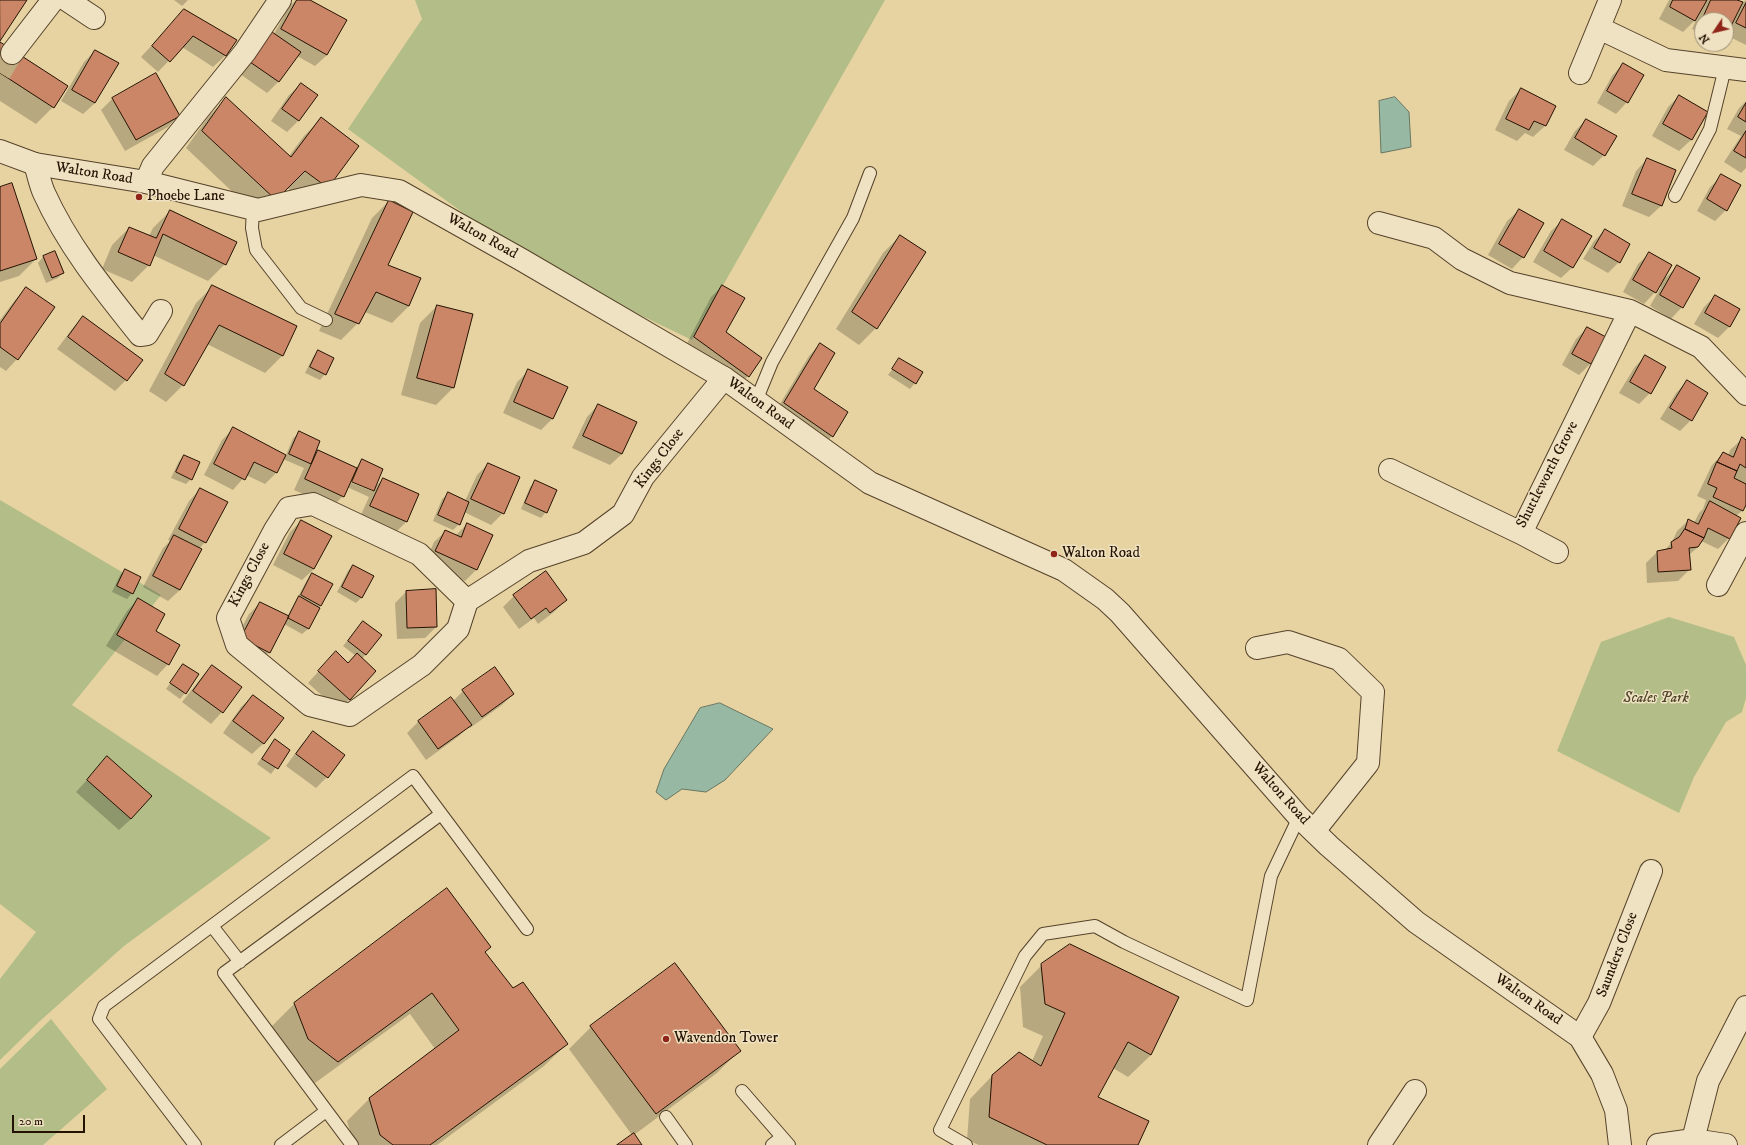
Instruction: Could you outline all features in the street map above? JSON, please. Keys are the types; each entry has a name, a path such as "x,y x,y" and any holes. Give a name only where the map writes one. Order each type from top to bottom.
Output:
{"street":[{"path":"12,53 53,0"},
{"path":"67,0 94,18"},
{"path":"146,182 154,166 245,52 280,0"},
{"path":"1580,73 1610,0"},
{"path":"1599,28 1666,60 1736,69"},
{"name":"Walton Road","path":"1,153 36,164 146,182 258,210 361,185 399,191 522,260 724,378 870,483 1064,570 1105,599 1120,613 1307,824 1416,922 1580,1037 1602,1074 1616,1110 1620,1145"},
{"path":"36,164 43,192 71,243 98,283 140,335 147,334 161,311"},
{"path":"1379,224 1434,238 1462,259 1510,283 1630,311 1701,347 1746,394"},
{"name":"Shuttleworth Grove","path":"1390,470 1520,533 1630,311"},
{"name":"Kings Close","path":"467,601 419,554 313,504 289,508 275,530 228,618 237,645 310,705 350,715 422,666 458,629 467,601 529,561 584,543 623,514 643,477 724,378"},
{"path":"1520,533 1557,552"},
{"path":"1718,585 1746,534"},
{"path":"1257,648 1288,642 1339,659 1373,692 1368,763 1307,824"},
{"name":"Saunders Close","path":"1580,1037 1599,1003 1651,871"},
{"path":"1693,1140 1708,1081 1746,1007"},
{"path":"1379,1145 1414,1091"},
{"path":"1658,1145 1693,1140 1726,1145"}],"lane":[{"path":"1675,196 1710,129 1736,69"},
{"path":"756,401 772,362 853,218 870,173"},
{"path":"253,209 252,228 256,250 301,308 326,320"},
{"path":"195,1145 99,1019 104,1006 413,776 527,929"},
{"path":"352,1145 224,973 442,814"},
{"path":"966,1145 940,1130 1025,956 1043,934 1095,926 1124,942 1247,1000 1271,876 1307,824"},
{"path":"212,926 240,962"},
{"path":"742,1091 786,1141 772,1145"},
{"path":"281,1145 326,1111"},
{"path":"666,1117 686,1145"}],"green space":[{"path":"415,0 885,0 692,340 532,263 348,129 422,19"},
{"path":"0,500 161,595 72,705 271,838 124,946 40,1021 0,1060 0,979 36,932 0,904"},
{"name":"Scales Park","path":"1669,617 1734,637 1746,665 1746,698 1742,712 1726,722 1694,777 1679,813 1557,751 1601,642"},
{"path":"51,1019 107,1089 43,1145 0,1145 0,1069"}],"shaded area":[{"path":"1395,97 1409,112 1411,147 1381,153 1379,101"},
{"path":"720,703 773,729 725,780 706,792 682,789 666,800 656,792 664,769 700,708"}],"building":[{"path":"0,0 27,0 0,41"},
{"path":"297,0 310,0 347,20 327,55 281,29"},
{"path":"1673,0 1707,0 1700,12 1694,12 1694,20 1670,7"},
{"path":"1711,0 1737,0 1743,2 1734,20 1734,12 1706,12"},
{"path":"1746,3 1746,28 1736,23"},
{"path":"184,9 237,40 226,56 193,36 170,62 152,46"},
{"path":"272,32 301,52 279,82 250,62"},
{"path":"0,42 68,86 54,108 0,73"},
{"path":"95,50 119,63 95,103 72,90"},
{"path":"1623,63 1644,75 1628,103 1607,91"},
{"path":"156,73 180,116 136,140 112,98"},
{"path":"301,83 318,95 299,121 282,109"},
{"path":"1521,88 1556,106 1546,126 1534,121 1529,130 1506,119"},
{"path":"1679,95 1708,112 1692,140 1663,124"},
{"path":"226,97 291,157 321,117 359,146 328,188 305,171 276,200 202,131"},
{"path":"1746,103 1746,122 1738,117"},
{"path":"1586,119 1617,136 1605,156 1575,138"},
{"path":"1746,131 1746,158 1734,151"},
{"path":"1647,158 1676,170 1662,206 1632,194"},
{"path":"1721,174 1741,185 1727,211 1707,199"},
{"path":"12,183 37,259 0,271 0,187"},
{"path":"389,200 413,212 388,265 421,278 409,306 376,292 359,324 335,314"},
{"path":"1519,209 1544,223 1524,258 1499,244"},
{"path":"170,210 237,242 226,265 163,234 150,266 118,252 129,227 156,238"},
{"path":"1562,219 1592,236 1573,268 1544,251"},
{"path":"1605,229 1630,244 1620,263 1594,248"},
{"path":"900,235 926,252 877,329 852,312"},
{"path":"55,251 64,273 52,278 43,256"},
{"path":"1649,252 1672,265 1656,293 1633,280"},
{"path":"1677,265 1700,278 1683,308 1660,295"},
{"path":"212,285 297,326 283,356 219,325 184,386 165,374"},
{"path":"722,285 745,298 726,332 762,358 749,377 694,337"},
{"path":"26,287 55,307 18,360 0,347 0,324"},
{"path":"1715,295 1740,309 1730,327 1705,313"},
{"path":"437,305 473,314 454,388 417,378"},
{"path":"83,316 143,360 127,381 68,337"},
{"path":"1587,327 1606,337 1591,364 1572,354"},
{"path":"820,343 835,353 814,389 848,412 833,437 784,403"},
{"path":"318,350 334,358 326,375 310,367"},
{"path":"1645,355 1666,367 1651,394 1630,382"},
{"path":"899,358 923,372 916,384 892,369"},
{"path":"528,369 568,387 553,419 514,402"},
{"path":"1687,380 1708,393 1692,421 1670,408"},
{"path":"598,404 637,422 622,454 583,436"},
{"path":"233,427 286,455 277,473 254,462 245,480 214,464"},
{"path":"299,431 320,441 311,464 289,454"},
{"path":"1742,437 1746,440 1746,468 1740,464 1737,471 1717,462 1723,452 1733,457"},
{"path":"318,450 357,468 344,497 305,479"},
{"path":"184,455 200,462 192,480 176,472"},
{"path":"362,459 383,469 374,491 352,482"},
{"path":"1717,462 1737,471 1734,478 1746,484 1746,505 1743,511 1713,497 1717,488 1708,484"},
{"path":"488,463 520,477 504,514 471,499"},
{"path":"383,478 419,494 407,522 370,506"},
{"path":"535,480 557,490 547,513 525,503"},
{"path":"200,488 228,502 206,543 179,529"},
{"path":"448,492 469,502 460,525 438,515"},
{"path":"1710,501 1741,518 1730,539 1708,528 1704,538 1685,529 1688,519 1698,524"},
{"path":"301,520 332,536 314,569 284,554"},
{"path":"467,523 493,535 477,570 435,551 445,530 461,537"},
{"path":"1685,529 1704,538 1698,547 1689,548 1691,570 1658,572 1657,551 1672,548 1671,542 1679,537"},
{"path":"174,535 202,549 180,590 153,576"},
{"path":"353,565 374,576 362,598 342,587"},
{"path":"125,569 141,577 133,594 117,586"},
{"path":"546,571 567,600 550,613 546,608 531,619 513,595"},
{"path":"312,573 333,584 321,606 301,595"},
{"path":"436,589 437,627 407,628 406,591"},
{"path":"299,596 320,608 309,629 288,618"},
{"path":"138,598 165,614 156,631 180,645 169,665 117,635"},
{"path":"260,602 289,616 270,653 241,638"},
{"path":"363,621 382,635 366,655 348,641"},
{"path":"336,651 348,663 357,653 376,671 350,700 318,671"},
{"path":"183,664 199,674 186,694 170,683"},
{"path":"212,665 242,687 223,713 193,691"},
{"path":"495,667 514,694 482,717 462,690"},
{"path":"253,695 284,718 264,744 233,721"},
{"path":"451,697 472,725 438,749 418,721"},
{"path":"313,731 345,755 328,778 296,754"},
{"path":"275,739 290,750 278,769 262,759"},
{"path":"107,756 152,796 131,819 87,780"},
{"path":"447,888 491,947 485,952 513,988 523,982 568,1044 430,1145 393,1145 380,1135 369,1098 459,1030 432,993 338,1062 308,1039 294,1003"},
{"path":"1070,944 1179,997 1151,1055 1128,1042 1098,1097 1149,1121 1138,1145 1047,1145 989,1117 992,1075 1019,1052 1041,1066 1065,1013 1045,1004 1041,964"},
{"name":"Wavendon Tower","path":"675,963 741,1051 656,1114 590,1026"},
{"path":"634,1133 642,1145 617,1145"}],"tunnel":[{"path":"0,73 12,53"}],"place":[{"name":"Phoebe Lane","path":"139,197"},
{"name":"Walton Road","path":"1054,554"},
{"name":"Wavendon Tower","path":"666,1039"}]}
